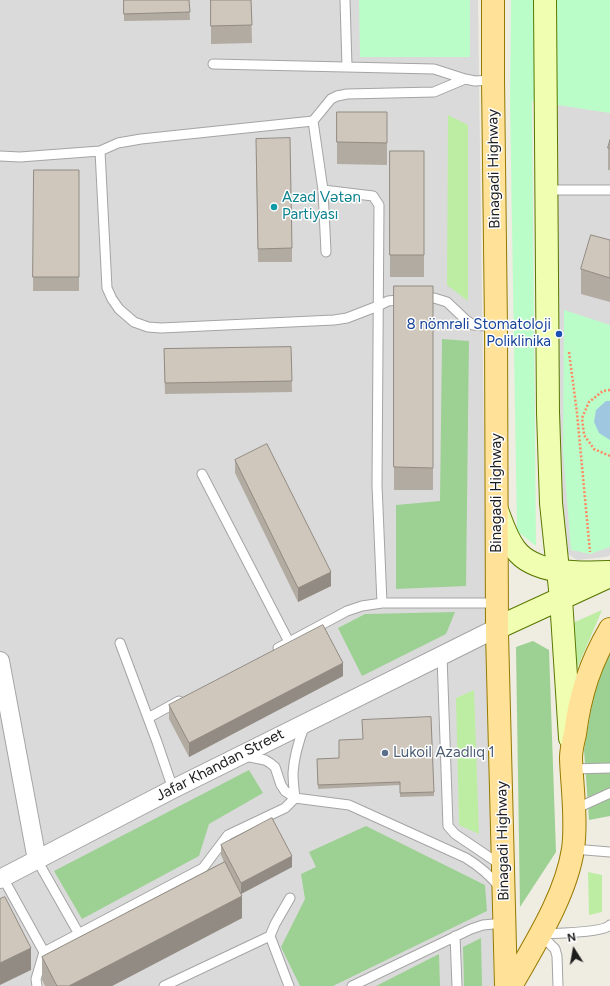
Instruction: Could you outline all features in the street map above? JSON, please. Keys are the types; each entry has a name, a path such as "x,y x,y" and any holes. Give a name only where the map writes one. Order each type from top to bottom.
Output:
{"main road":[{"name":"Binagadi Highway","path":"493,0 497,628 506,986"},
{"path":"511,986 558,900 566,877 573,850 574,831 572,762 576,723 582,693 587,678 596,654 610,629"}],"street":[{"path":"545,0 548,412 551,503 558,571 572,762"},
{"path":"496,507 508,538 522,557 544,568 558,571 603,573"},
{"path":"497,628 560,599 603,573"},
{"path":"525,616 547,620 555,627 564,645"},
{"name":"Jafar Khandan Street","path":"1,878 173,789 497,628"},
{"path":"0,661 37,860"}],"lane":[{"path":"345,0 347,66"},
{"path":"213,64 434,69 475,81 493,80"},
{"path":"0,156 20,157 100,151 118,143 141,139 313,121 331,99 337,96 347,94 434,92 465,79"},
{"path":"313,121 323,190 326,252"},
{"path":"100,151 108,288 112,300 119,309 134,322 148,327 161,328 334,320 347,318 388,301 434,298 447,302 473,325 496,326"},
{"path":"323,190 374,196 379,204 377,485 382,603"},
{"path":"547,190 610,190"},
{"path":"202,474 289,642"},
{"path":"268,654 348,611 362,606 382,603 497,603"},
{"path":"120,643 173,789"},
{"path":"442,656 448,826 455,834 503,867"},
{"path":"148,718 190,695"},
{"path":"44,952 203,868 228,835 286,808 295,798 293,774 294,763 299,739 305,723"},
{"path":"241,755 270,763 275,767 280,785 285,791 295,798 349,805 466,858 479,866 504,894"},
{"path":"572,762 610,768"},
{"path":"573,810 610,793"},
{"path":"573,850 610,852"},
{"path":"37,860 79,934"},
{"path":"1,878 44,952 36,980 36,986"},
{"path":"164,986 270,936 290,898"},
{"path":"352,986 471,929 482,925 504,923"},
{"path":"540,934 598,931 609,927"},
{"path":"540,934 555,949 557,956 558,986"},
{"path":"270,936 289,986"},
{"path":"455,936 456,986"}],"path":[{"path":"568,347 577,413 590,554 603,573"},
{"path":"610,390 603,391 589,402 582,418 584,435 594,449 610,456"},
{"path":"577,413 582,418"}],"shaded area":[{"path":"0,0 478,0 486,596 494,986 0,986"},
{"path":"555,0 610,0 610,555 606,557 577,560 563,551 557,457"}],"green space":[{"path":"359,0 470,0 470,57 360,57"},
{"path":"511,0 610,0 610,113 532,101 536,546 517,531 510,102"},
{"path":"448,115 468,125 468,301 447,285"},
{"path":"564,310 610,325 610,547 590,554 571,550 563,451"},
{"path":"442,339 469,341 466,586 396,589 396,505 440,501"},
{"path":"602,610 573,678 568,625"},
{"path":"455,612 446,634 362,676 338,628 365,614"},
{"path":"533,641 549,650 556,852 520,907 516,647"},
{"path":"610,650 610,816 589,820 584,750 595,687"},
{"path":"474,690 479,834 459,825 456,698"},
{"path":"249,770 263,793 209,824 199,856 82,919 54,871"},
{"path":"366,826 485,885 487,911 333,986 300,986 281,947 305,899 301,874 316,867 309,852"},
{"path":"588,872 602,875 602,912 589,915"},
{"path":"481,938 482,986 464,986 463,947"},
{"path":"439,954 440,986 376,986"}],"water":[{"path":"606,401 610,401 610,440 599,433 594,422 596,410"}],"building":[{"path":"124,0 189,0 190,12 124,14"},
{"path":"211,0 251,0 252,25 211,26"},
{"path":"337,112 387,112 387,143 337,142"},
{"name":"Azad Vətən Partiyası","path":"290,138 292,248 258,249 256,139"},
{"path":"390,151 424,151 424,255 390,255"},
{"path":"34,170 79,170 79,277 33,277"},
{"path":"591,235 610,240 610,278 581,269"},
{"path":"394,286 433,286 433,468 394,467"},
{"path":"291,347 292,381 165,383 164,349"},
{"path":"267,444 331,572 298,588 235,460"},
{"path":"323,625 343,663 189,743 169,705"},
{"name":"Lukoil Azadlıq 1","path":"431,717 434,792 400,793 400,782 318,785 317,759 339,758 339,740 363,739 362,720"},
{"path":"272,818 292,856 241,883 221,845"},
{"path":"225,862 242,896 69,986 57,986 42,957"},
{"path":"5,897 31,948 0,963 0,899"}],"place":[{"name":"Azad Vətən Partiyası","path":"274,207"},
{"name":"8 nömrəli Stomatoloji Poliklinika","path":"559,334"},
{"name":"Lukoil Azadlıq 1","path":"385,753"}]}
